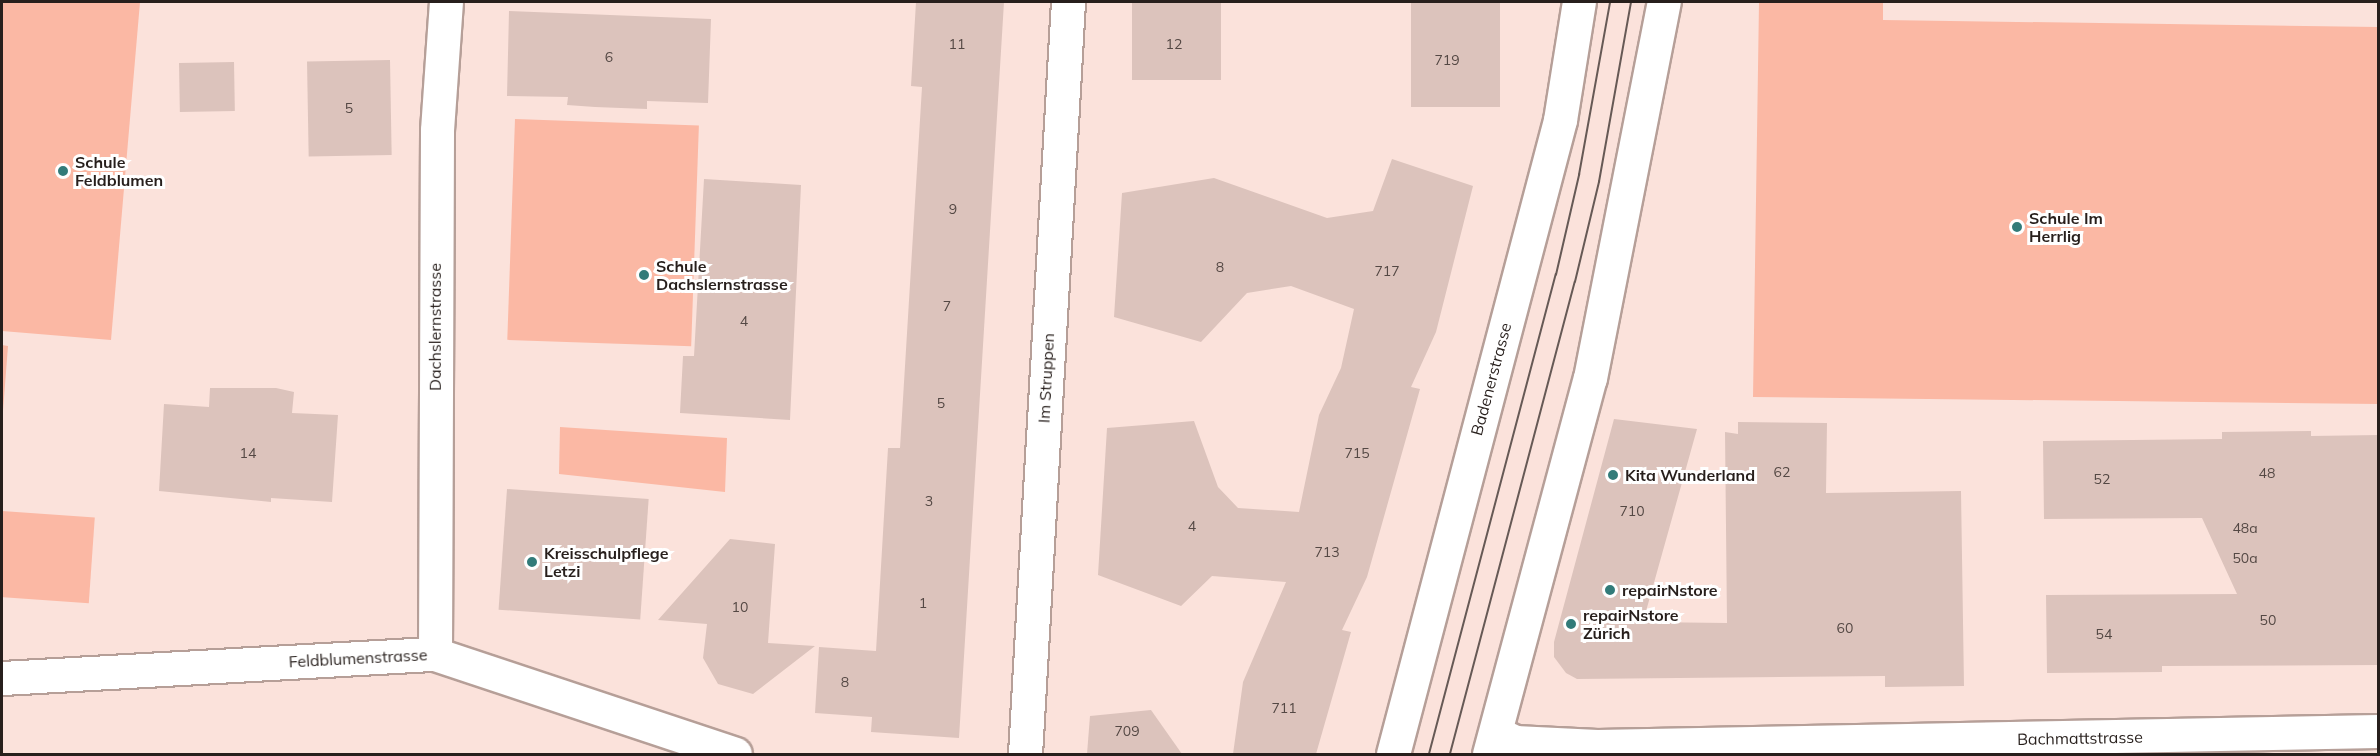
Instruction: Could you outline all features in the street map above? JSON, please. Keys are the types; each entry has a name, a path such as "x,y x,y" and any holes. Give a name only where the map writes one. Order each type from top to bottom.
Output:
{"street":[{"name":"Dachslernstrasse","path":"435,654 437,130 446,2"},
{"name":"Im Struppen","path":"1025,754 1068,2"},
{"name":"Badenerstrasse","path":"1393,754 1560,120 1579,2"},
{"path":"1493,744 1590,378 1664,2"},
{"name":"Feldblumenstrasse","path":"2,678 435,654 735,754"},
{"name":"Bachmattstrasse","path":"1493,744 1515,742 1597,747 2379,731"}],"shaded area":[{"path":"2,2 140,2 111,340 2,331"},
{"name":"Schule Im Herrlig","path":"1759,2 1883,2 1883,20 2378,27 2378,404 1753,397"},
{"path":"515,119 699,125 691,346 507,340"},
{"path":"2,345 8,346 2,424"},
{"path":"560,427 727,438 725,492 559,474"},
{"path":"2,511 95,517 89,603 2,597"}],"building":[{"path":"916,2 1004,2 959,738 871,732 872,717 815,713 819,647 876,651 888,448 900,448 922,87 911,86"},
{"path":"1132,2 1221,2 1221,80 1132,80"},
{"path":"1411,2 1500,2 1500,107 1411,107"},
{"path":"509,11 711,19 708,103 647,101 647,109 567,105 568,97 507,96"},
{"path":"390,60 392,155 309,156 307,61"},
{"path":"234,62 235,111 180,112 179,63"},
{"path":"1392,159 1473,186 1436,332 1411,387 1420,389 1367,577 1342,630 1351,632 1316,754 1233,754 1243,682 1286,582 1212,576 1181,606 1098,575 1107,428 1194,421 1218,487 1238,508 1299,512 1319,415 1341,368 1354,309 1291,286 1247,293 1201,342 1114,317 1122,193 1214,178 1327,218 1373,211"},
{"path":"704,179 801,185 790,420 680,413 683,356 694,356"},
{"path":"210,388 276,388 294,392 292,413 338,415 332,502 271,498 271,502 159,491 164,404 209,407"},
{"path":"1614,419 1697,429 1643,622 1727,623 1725,432 1738,434 1738,422 1827,423 1826,493 1961,491 1964,686 1885,687 1885,676 1577,679 1566,673 1554,657 1554,642"},
{"path":"2311,431 2311,436 2379,435 2379,665 2162,666 2162,672 2047,673 2046,595 2237,594 2202,518 2044,519 2043,441 2222,439 2222,432"},
{"path":"507,489 649,499 640,620 499,610"},
{"path":"730,539 775,544 768,643 815,646 753,694 718,684 703,658 707,624 658,620"},
{"path":"1151,710 1182,754 1087,754 1090,716"}],"tram line":[{"path":"1429,754 1556,275 1579,175 1610,2"},
{"path":"1450,754 1575,282 1599,182 1631,2"}],"place":[{"name":"Schule Feldblumen","path":"63,171"},
{"name":"Schule Im Herrlig","path":"2017,227"},
{"name":"Schule Dachslernstrasse","path":"644,275"},
{"name":"Kita Wunderland","path":"1613,475"},
{"name":"Kreisschulpflege Letzi","path":"532,562"},
{"name":"repairNstore","path":"1610,590"},
{"name":"repairNstore Zürich","path":"1571,624"}]}
